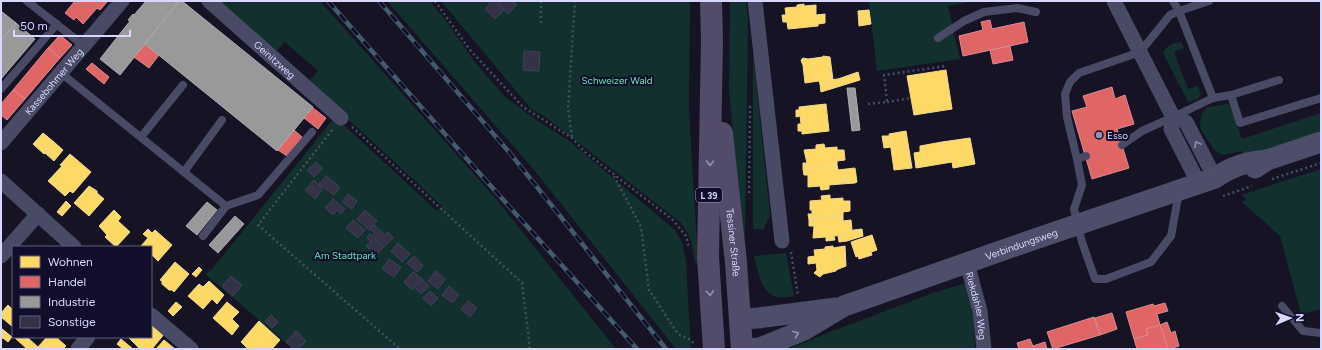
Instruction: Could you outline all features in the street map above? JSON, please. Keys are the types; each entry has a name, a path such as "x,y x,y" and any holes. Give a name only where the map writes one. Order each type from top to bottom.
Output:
{"main road":[{"name":"Tessiner Straße","path":"711,1 712,40 708,257 714,349"},
{"name":"Tessiner Straße","path":"712,40 734,248 742,349"},
{"name":"Verbindungsweg","path":"740,319 758,318 844,306 967,263 1075,217 1179,191 1207,181 1226,170 1249,162 1267,160 1321,142"},
{"name":"Verbindungsweg","path":"747,349 760,348 804,330 844,306"},
{"path":"712,321 740,319"}],"street":[{"name":"Kassebohmer Weg","path":"1,143 122,1"},
{"name":"Geinitzweg","path":"209,1 341,118"},
{"path":"755,1 782,242"},
{"path":"1114,1 1173,117 1186,122 1207,181"},
{"path":"1,181 73,246"},
{"path":"1,256 38,214"},
{"name":"Riekdahler Weg","path":"967,263 980,311 984,349"},
{"path":"152,316 191,349"},
{"path":"78,349 87,338"}],"lane":[{"path":"27,1 84,46"},
{"path":"1173,1 1179,12 1213,98"},
{"path":"1179,191 1170,236 1151,262 1106,279 1095,279 1075,217 1082,185 1067,117 1065,94 1070,82 1079,73 1140,52 1170,15 1209,1"},
{"path":"938,38 964,21 984,12 1017,8 1036,12"},
{"path":"1,89 57,24"},
{"path":"61,73 226,206"},
{"path":"1122,145 1142,131 1213,98 1231,95 1279,80"},
{"path":"141,137 183,85"},
{"path":"1231,95 1240,123 1321,98"},
{"path":"184,172 222,120"},
{"path":"203,236 226,206 258,195 312,132"},
{"path":"1077,159 1086,156"},
{"path":"1282,306 1303,331 1321,333"}],"path":[{"path":"435,1 470,50 523,107 572,138 585,152 673,220 686,236 690,251"},
{"path":"541,1 541,23"},
{"path":"572,138 568,109 575,1"},
{"path":"887,102 884,75 946,66"},
{"path":"868,104 911,98"},
{"path":"749,196 750,106"},
{"path":"400,349 258,225 341,118 522,283 530,349"},
{"path":"613,174 641,227 649,290 678,334 691,340"},
{"path":"794,272 798,295"}],"green space":[{"name":"Am Stadtpark","path":"214,1 320,1 497,200 616,349 293,349 205,274 212,269 335,117 437,211 442,206 308,82 318,71 285,42 274,54"},
{"path":"387,1 430,1 447,22 474,61 504,96 536,120 568,140 675,230 682,242 686,261 691,349 676,349 535,171"},
{"name":"Schweizer Wald","path":"441,1 690,1 689,110 698,264 695,263 689,236 680,222 543,115 532,110"},
{"path":"730,1 746,1 748,18 745,241 747,258 745,258 729,91"},
{"path":"869,1 975,1 948,6 960,59 877,71"},
{"path":"1181,42 1184,48 1174,52 1188,89 1198,86 1201,94 1198,99 1188,102 1163,53 1170,45"},
{"path":"753,52 770,215 763,230 753,229"},
{"path":"1229,104 1242,139 1321,113 1321,131 1245,157 1242,151 1222,155 1215,151 1200,128 1201,115 1207,107"},
{"path":"1321,169 1321,309 1301,314 1280,236 1242,202 1247,199 1241,195"},
{"path":"786,253 794,296 778,297 767,291 761,281 754,256"},
{"path":"966,283 974,321 975,349 789,349 933,293"}],"building: Wohnen":[{"path":"804,4 804,6 816,5 816,15 825,14 825,23 818,24 818,26 788,29 787,22 783,22 782,15 786,15 785,8 797,7 797,5"},
{"path":"869,10 871,24 859,26 858,11"},
{"path":"823,56 830,57 833,80 829,80 829,83 820,84 819,81 805,83 801,60 803,58 808,59"},
{"path":"946,70 952,109 914,115 907,76"},
{"path":"858,72 860,80 821,92 820,84 829,83 829,80 838,79"},
{"path":"826,104 829,131 802,134 802,131 798,131 798,124 801,124 800,116 796,117 796,110 799,110 799,107"},
{"path":"906,131 912,168 894,170 889,134"},
{"path":"43,133 54,142 44,154 33,144"},
{"path":"882,136 889,136 891,147 884,148"},
{"path":"970,138 975,164 953,168 952,162 946,163 942,142"},
{"path":"54,142 63,150 54,161 45,153"},
{"path":"942,142 946,163 916,168 914,153 920,152 920,146"},
{"path":"824,144 825,148 837,147 837,150 844,150 845,160 837,161 837,165 803,169 803,163 807,163 804,150 816,149 816,145"},
{"path":"70,154 91,172 73,193 70,191 65,196 48,181 62,166 60,165"},
{"path":"837,165 838,170 846,169 847,179 841,180 841,184 829,185 829,189 821,190 820,186 808,187 808,175 804,175 803,169"},
{"path":"855,168 857,182 841,184 841,180 847,179 846,169"},
{"path":"89,186 97,191 97,193 104,199 89,216 74,203"},
{"path":"830,195 830,199 843,198 843,201 850,201 850,211 843,212 843,216 809,220 808,214 812,214 812,210 810,210 810,201 822,200 821,196"},
{"path":"66,201 71,206 62,216 57,212"},
{"path":"114,210 121,217 118,221 130,232 117,246 115,246 105,237 107,235 99,226"},
{"path":"843,216 843,221 851,220 852,230 846,231 846,235 834,236 835,240 826,241 826,237 813,238 814,226 809,226 809,220"},
{"path":"148,229 152,233 155,230 172,245 158,261 152,255 152,246 141,246 148,238 143,234"},
{"path":"862,229 863,236 839,242 838,236 846,235 846,231"},
{"path":"872,235 877,250 871,252 872,255 859,259 858,256 856,257 851,242"},
{"path":"833,246 833,248 845,246 846,266 836,271 823,274 820,277 814,273 817,270 816,263 808,264 808,257 815,256 814,250 825,249 825,247"},
{"path":"175,262 189,274 174,292 162,284 162,281 160,280"},
{"path":"199,267 202,270 196,277 192,274"},
{"path":"209,281 224,295 217,304 212,299 203,309 188,296 199,284 203,287"},
{"path":"176,302 182,307 173,316 168,311"},
{"path":"227,302 239,312 232,319 239,326 232,335 213,318"},
{"path":"8,305 12,309 12,326 1,317 1,313"},
{"path":"259,321 280,340 272,349 248,349 241,342"},
{"path":"152,322 165,333 152,349 140,349 129,338 152,338"},
{"path":"1,328 12,337 8,342 3,338 1,339"},
{"path":"15,338 28,338 38,347 36,349 27,349"},
{"path":"46,338 57,338 66,346 63,349 37,348"},
{"path":"121,339 133,349 123,349 117,344"},
{"path":"164,340 175,349 156,349"}],"building: Handel":[{"path":"75,1 108,1 100,10 97,8 83,24 76,17 74,20 65,13"},
{"path":"990,20 992,29 1024,22 1028,42 963,56 959,36 983,30 981,22"},
{"path":"60,35 72,45 60,58 48,48"},
{"path":"145,44 159,55 149,68 134,57"},
{"path":"1010,46 1013,60 993,64 990,50"},
{"path":"48,48 60,58 25,99 13,90"},
{"path":"92,63 109,77 104,84 86,69"},
{"name":"Esso","path":"1112,87 1115,99 1125,95 1134,124 1117,129 1129,168 1092,179 1072,111 1087,107 1083,96"},
{"path":"13,90 25,99 7,120 1,115 1,104"},
{"path":"313,108 326,118 318,129 304,118"},
{"path":"294,130 302,137 287,156 278,150"},
{"path":"1165,303 1168,311 1157,314 1160,325 1146,329 1148,335 1134,339 1126,312 1153,304 1154,306"},
{"path":"1112,313 1117,329 1100,335 1095,318"},
{"path":"1094,317 1100,335 1053,349 1047,332"},
{"path":"1167,322 1171,333 1175,331 1179,346 1169,349 1160,325"},
{"path":"1160,325 1168,349 1137,349 1134,339 1148,335 1146,329"},
{"path":"1030,339 1034,349 1019,349 1017,343"},
{"path":"1045,342 1047,349 1034,349 1033,346"}],"building: Industrie":[{"path":"146,1 179,1 120,75 100,59 130,21 128,20"},
{"path":"179,1 182,1 313,107 277,151 145,44"},
{"path":"1,11 16,23 1,40"},
{"path":"16,23 35,39 1,79 1,40"},
{"path":"847,88 855,88 860,130 852,131"},
{"path":"207,202 217,210 197,235 186,226"},
{"path":"235,216 244,224 218,253 209,245"}],"building: Sonstige":[{"path":"487,1 496,1 504,10 495,19 485,9 490,4"},
{"path":"496,1 513,1 517,5 508,14"},
{"path":"524,51 540,52 539,71 523,70"},
{"path":"316,162 323,168 314,177 307,170"},
{"path":"326,176 340,187 334,195 319,184"},
{"path":"314,180 323,189 315,199 305,190"},
{"path":"348,194 357,201 352,209 342,202"},
{"path":"333,199 345,209 341,214 337,210 333,215 325,208"},
{"path":"365,210 377,221 369,230 357,219"},
{"path":"353,220 365,230 358,238 346,228"},
{"path":"374,225 385,235 388,232 393,238 384,247 372,236 375,233 370,229"},
{"path":"370,234 384,247 376,256 366,246 371,242 367,238"},
{"path":"398,243 410,254 402,262 391,251"},
{"path":"414,256 423,266 417,272 407,263"},
{"path":"389,259 401,267 394,277 382,269"},
{"path":"436,271 445,279 438,289 428,281"},
{"path":"413,272 422,279 412,290 404,282"},
{"path":"231,276 242,285 233,296 222,286"},
{"path":"422,279 429,286 421,294 414,287"},
{"path":"449,286 459,295 452,303 442,295"},
{"path":"430,291 438,298 431,306 423,298"},
{"path":"468,301 477,308 470,317 461,309"},
{"path":"271,315 278,322 272,328 265,321"},
{"path":"296,331 306,341 298,349 294,349 286,342"}],"railway":[{"path":"328,1 637,349"},
{"path":"379,1 509,152 666,349"}],"place":[{"name":"Esso","path":"1099,135"}]}
